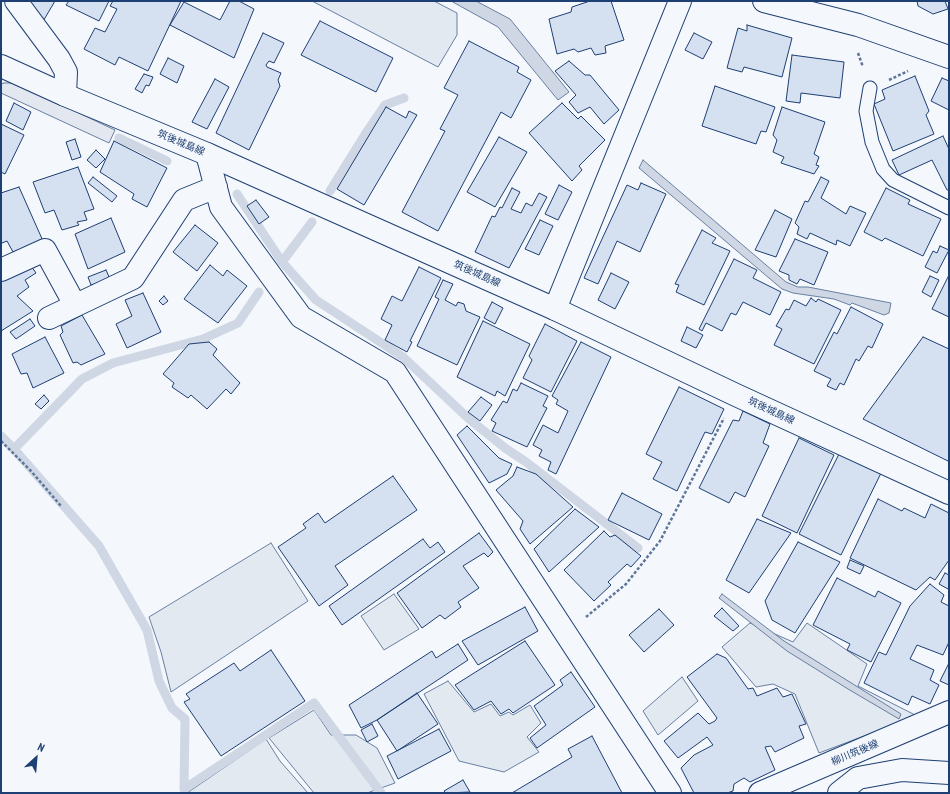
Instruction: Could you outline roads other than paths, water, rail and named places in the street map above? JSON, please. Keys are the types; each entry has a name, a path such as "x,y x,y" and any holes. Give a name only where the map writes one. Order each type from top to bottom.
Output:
{"street":[{"path":"16,1 59,59 66,72 65,95"},
{"path":"554,308 680,1"},
{"path":"764,1 858,25 949,57"},
{"name":"筑後城島線","path":"1,66 65,95 207,154 554,308 736,395 949,493"},
{"path":"207,154 221,207 301,317 395,372 670,793"},
{"path":"49,318 133,278 184,200 216,187"},
{"path":"1,270 45,250 75,306"},
{"name":"柳川筑後線","path":"760,793 949,712"},
{"path":"839,793 858,778 902,770 949,774"}],"lane":[{"path":"870,88 866,111 872,142 883,169 893,180 949,208"}],"waterway":[{"path":"330,191 385,105 404,98"},
{"path":"119,138 167,161"},
{"path":"237,194 282,262 316,300 403,357 468,418 505,448 526,462 638,548"},
{"path":"282,262 312,222"},
{"path":"14,449 82,379 113,363 203,339 238,323 259,292"},
{"path":"1,436 99,546 147,630 159,681 172,708 185,719 184,789 314,703 381,793"}]}
